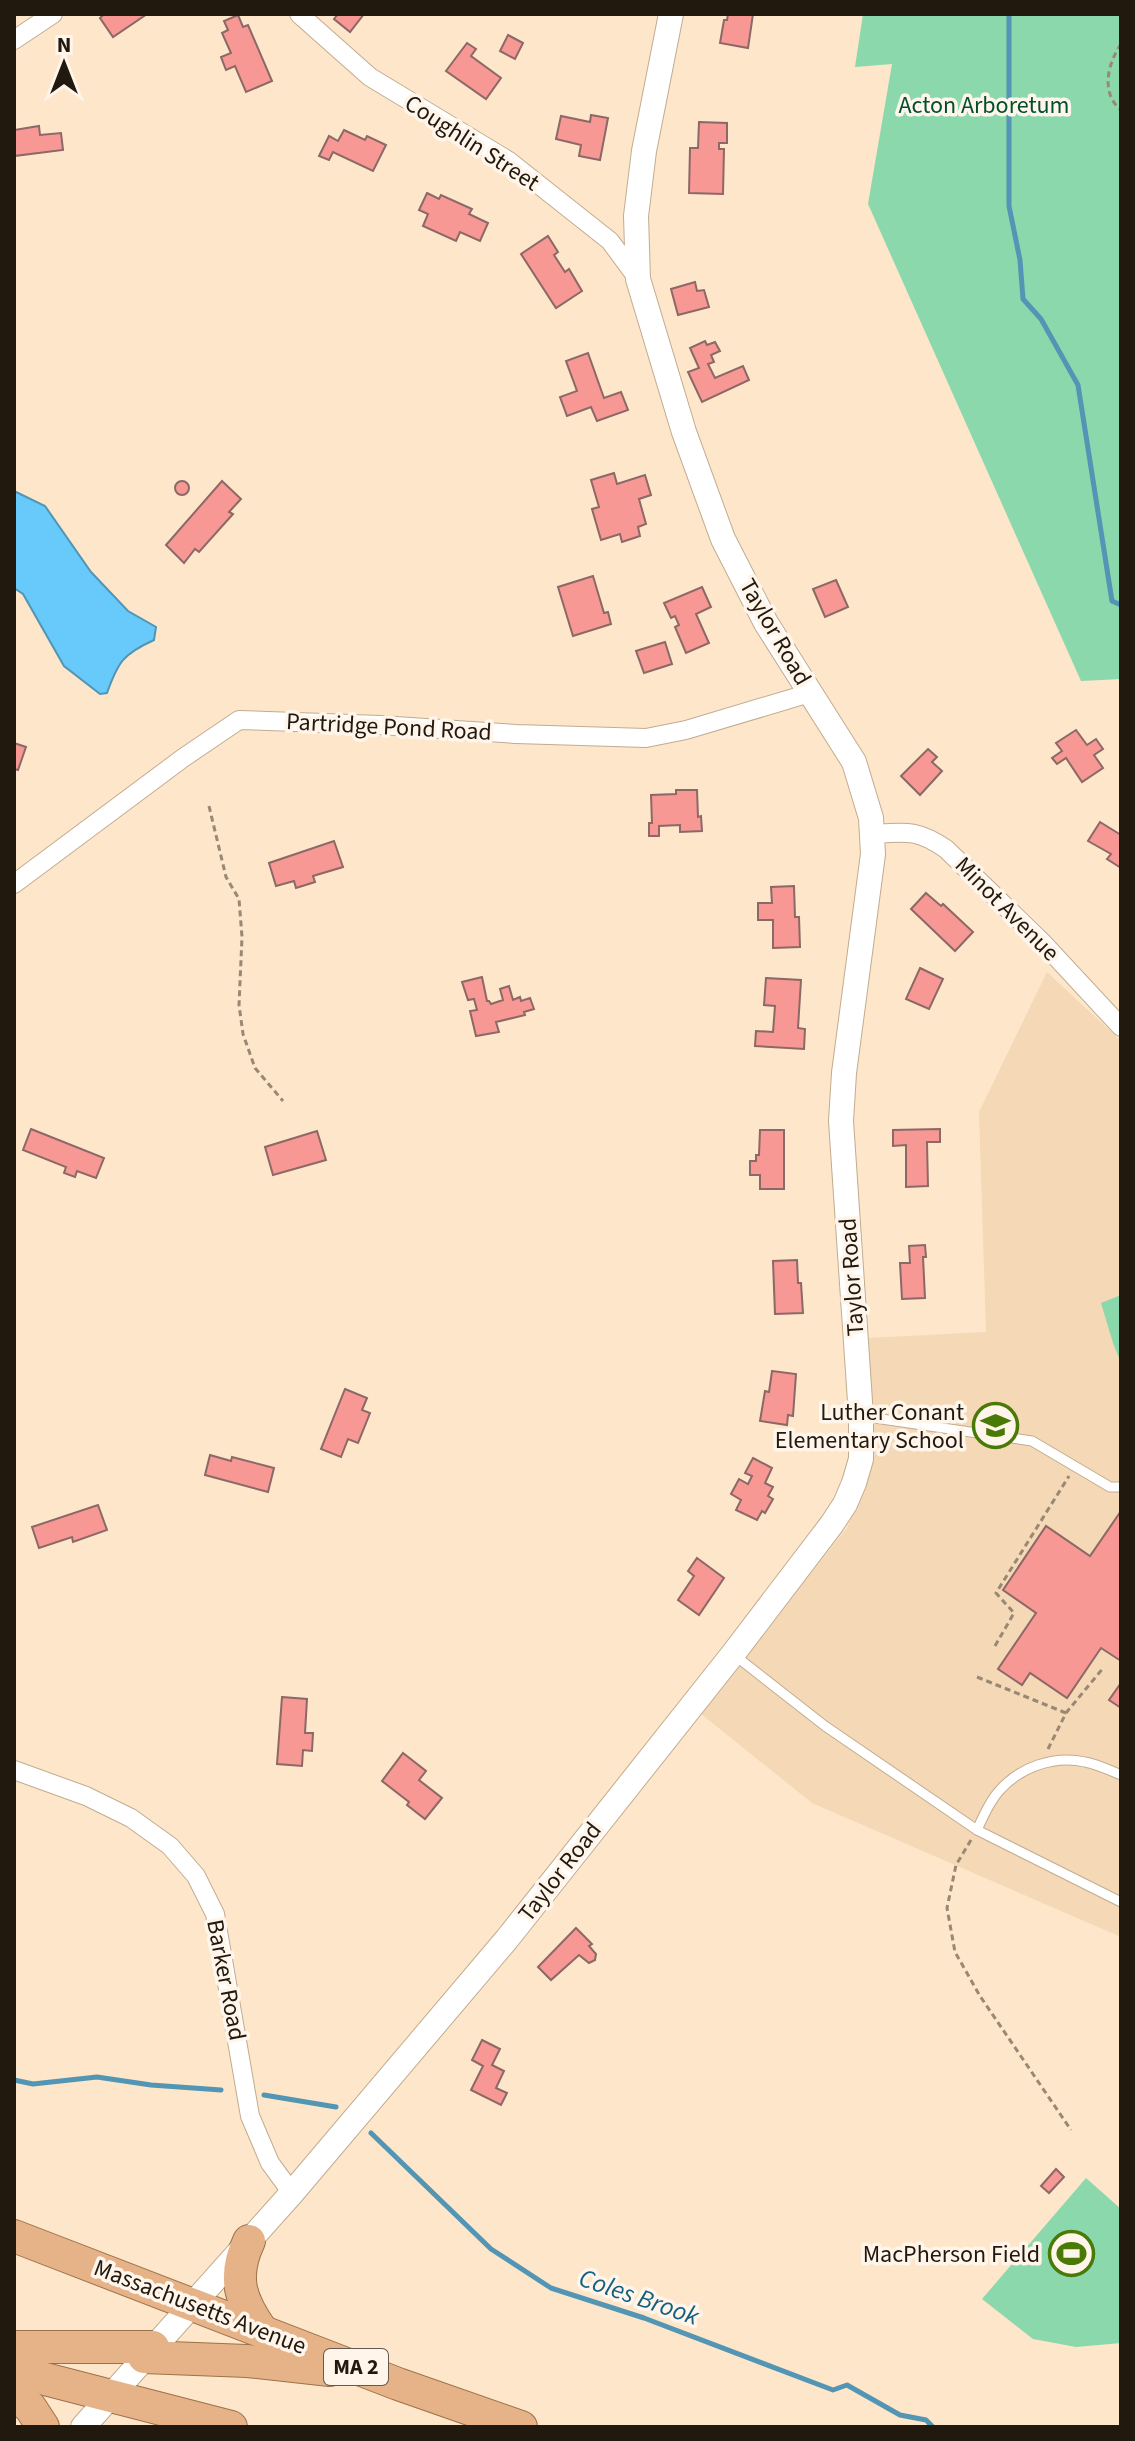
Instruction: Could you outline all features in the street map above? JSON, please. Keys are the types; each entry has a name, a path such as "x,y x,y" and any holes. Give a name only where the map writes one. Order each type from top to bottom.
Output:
{"highway":[{"name":"Massachusetts Avenue","path":"14,2236 377,2376 521,2427"},
{"path":"249,2241 240,2269 240,2288 246,2306 262,2331"},
{"path":"14,2347 148,2352 377,2376"},
{"path":"14,2371 229,2427"},
{"path":"14,2395 30,2407 43,2427"}],"street":[{"path":"14,40 53,14"},
{"name":"Coughlin Street","path":"299,14 370,77 509,161 610,241 638,279"},
{"name":"Taylor Road","path":"83,2427 292,2193 507,1939 832,1524 845,1504 861,1459 861,1416 841,1121 844,1073 873,854 871,818 854,762 766,623 723,539 684,432 638,279 636,216 644,151 671,14"},
{"name":"Partridge Pond Road","path":"14,884 239,720 646,738 686,730 810,693"},
{"name":"Minot Avenue","path":"872,834 908,832 928,837 946,849 1044,944 1121,1027"},
{"name":"Barker Road","path":"14,1770 86,1796 131,1818 170,1846 196,1876 215,1914 250,2116 270,2163 292,2193"}],"lane":[{"path":"861,1416 1032,1441 1110,1487 1121,1487"},
{"path":"733,1654 825,1726 977,1830 1121,1902"},
{"path":"977,1830 999,1791 1041,1763 1065,1759 1087,1762 1121,1775"}],"path":[{"path":"1121,44 1113,55 1106,85 1121,110"},
{"path":"209,806 226,877 239,899 242,937 239,1005 243,1034 255,1068 283,1101"},
{"path":"995,1646 1014,1613 996,1593 1076,1466"},
{"path":"1041,1763 1066,1713 1104,1667"},
{"path":"977,1677 1066,1713"},
{"path":"977,1830 956,1865 947,1908 955,1952 980,1996 1071,2130"}],"shaded area":[{"name":"Luther Conant Elementary School","path":"1047,972 1121,1041 1121,1937 812,1803 700,1713 847,1528 861,1497 870,1464 869,1338 986,1332 979,1112"}],"green space":[{"name":"Acton Arboretum","path":"863,14 1121,14 1121,679 1081,681 868,204 892,64 855,67"},
{"path":"1121,1295 1121,1363 1101,1303"},
{"name":"MacPherson Field","path":"1086,2178 1121,2209 1121,2343 1076,2347 1033,2339 982,2299"}],"water":[{"path":"14,491 45,506 91,572 128,611 156,627 154,640 123,660 107,693 100,694 64,666 23,594 14,588"}],"building":[{"path":"104,14 147,14 113,37 100,18"},
{"path":"338,14 364,14 350,32 334,19"},
{"path":"728,14 753,14 748,48 720,43"},
{"path":"238,15 243,27 248,25 272,81 246,92 235,66 226,70 221,57 231,53 222,33 228,30 224,21"},
{"path":"508,35 523,43 515,59 500,51"},
{"path":"467,43 476,49 471,56 501,78 486,99 446,71"},
{"path":"591,115 608,118 600,160 579,156 581,145 556,139 561,116 590,122"},
{"path":"699,122 727,123 727,143 719,143 719,149 724,149 723,194 689,193 690,148 698,148"},
{"path":"39,126 40,135 61,133 63,150 14,156 14,130"},
{"path":"344,130 386,145 373,171 333,152 329,160 319,156 329,136 338,141"},
{"path":"427,193 439,199 441,195 472,209 469,214 488,223 480,241 460,232 456,241 423,226 428,214 419,210"},
{"path":"548,236 558,252 554,255 565,272 569,269 582,291 556,308 521,254"},
{"path":"695,282 697,291 704,290 709,307 678,315 671,289"},
{"path":"705,341 707,345 715,342 720,351 711,355 714,362 708,364 715,378 743,366 749,380 702,402 688,372 699,368 690,348"},
{"path":"588,353 604,398 621,392 628,410 597,421 591,407 567,416 560,397 577,391 566,361"},
{"path":"614,473 617,484 645,475 651,495 639,499 646,524 638,527 640,536 622,542 620,534 601,540 592,509 599,507 591,480"},
{"path":"182,481 189,488 182,495 175,488"},
{"path":"222,481 241,499 229,512 233,514 199,552 195,549 184,563 166,545"},
{"path":"593,576 604,613 608,612 611,624 573,636 558,587"},
{"path":"836,580 848,607 825,617 813,589"},
{"path":"702,587 711,607 696,614 709,643 686,653 675,627 679,625 675,616 671,618 664,603"},
{"path":"665,642 672,664 644,673 636,651"},
{"path":"1076,730 1087,745 1096,739 1103,749 1094,755 1103,768 1082,782 1066,758 1057,764 1052,758 1062,751 1056,743"},
{"path":"14,743 26,747 18,770 14,769"},
{"path":"928,749 937,757 932,762 942,771 920,795 901,776"},
{"path":"676,790 697,790 702,831 680,832 680,825 659,826 659,836 649,836 651,795 676,794"},
{"path":"1100,822 1121,835 1121,868 1107,859 1111,854 1088,841"},
{"path":"334,841 343,867 313,876 315,882 296,888 294,881 276,886 269,863"},
{"path":"794,886 800,947 773,948 773,920 758,920 758,903 772,903 771,887"},
{"path":"926,893 973,932 955,951 911,909"},
{"path":"920,968 943,979 929,1009 906,999"},
{"path":"482,977 487,1001 491,1004 503,1000 500,989 509,986 513,1000 530,998 534,1009 524,1012 525,1015 496,1022 499,1032 476,1036 470,1011 477,1010 474,999 468,1000 462,982"},
{"path":"766,978 801,980 798,1028 805,1029 804,1049 755,1046 756,1031 773,1032 775,1006 764,1005"},
{"path":"31,1129 104,1158 96,1178 77,1171 75,1177 64,1173 66,1167 23,1150"},
{"path":"940,1129 940,1142 927,1142 928,1186 906,1187 906,1145 893,1146 893,1130"},
{"path":"760,1130 784,1130 784,1189 760,1189 760,1175 750,1175 750,1161 756,1161 756,1155 759,1155"},
{"path":"317,1131 326,1160 273,1175 265,1147"},
{"path":"925,1245 925,1298 902,1299 900,1263 910,1263 909,1246"},
{"path":"797,1260 803,1313 775,1314 773,1261"},
{"path":"772,1371 796,1374 793,1416 788,1415 787,1425 760,1421"},
{"path":"345,1389 367,1398 362,1410 370,1413 358,1443 348,1439 341,1457 321,1449"},
{"path":"210,1455 231,1461 232,1457 274,1468 268,1492 205,1475"},
{"path":"753,1458 772,1468 765,1483 773,1487 768,1496 773,1499 757,1520 736,1510 741,1500 731,1494 739,1479 748,1484 752,1476 745,1473"},
{"path":"98,1505 107,1530 73,1542 72,1537 39,1548 32,1527"},
{"path":"1121,1511 1121,1661 1101,1648 1067,1698 1030,1673 1022,1685 998,1669 1036,1613 1003,1590 1046,1526 1090,1556"},
{"path":"697,1558 724,1578 699,1615 678,1600 694,1576 688,1571"},
{"path":"1121,1683 1121,1708 1109,1700"},
{"path":"282,1697 307,1699 305,1733 313,1733 312,1751 303,1750 302,1766 277,1764"},
{"path":"403,1753 426,1771 419,1780 442,1798 425,1819 382,1781"},
{"path":"576,1928 592,1944 589,1946 596,1954 595,1960 589,1963 579,1955 551,1980 538,1967"},
{"path":"482,2040 500,2049 492,2065 504,2071 496,2088 507,2093 501,2105 471,2090 483,2066 472,2060"},
{"path":"1056,2169 1064,2177 1049,2193 1041,2186"}],"waterway":[{"path":"1009,14 1009,206 1020,260 1023,299 1041,319 1078,385 1112,601 1121,605"},
{"name":"Coles Brook","path":"14,2080 33,2084 97,2077 221,2090"},
{"name":"Coles Brook","path":"264,2095 336,2107"},
{"name":"Coles Brook","path":"371,2133 491,2249 551,2288 644,2318 833,2390 847,2385 900,2415 926,2420 933,2427"}],"place":[{"name":"Luther Conant Elementary School","path":"995,1426"},
{"name":"MacPherson Field","path":"1071,2254"}]}
